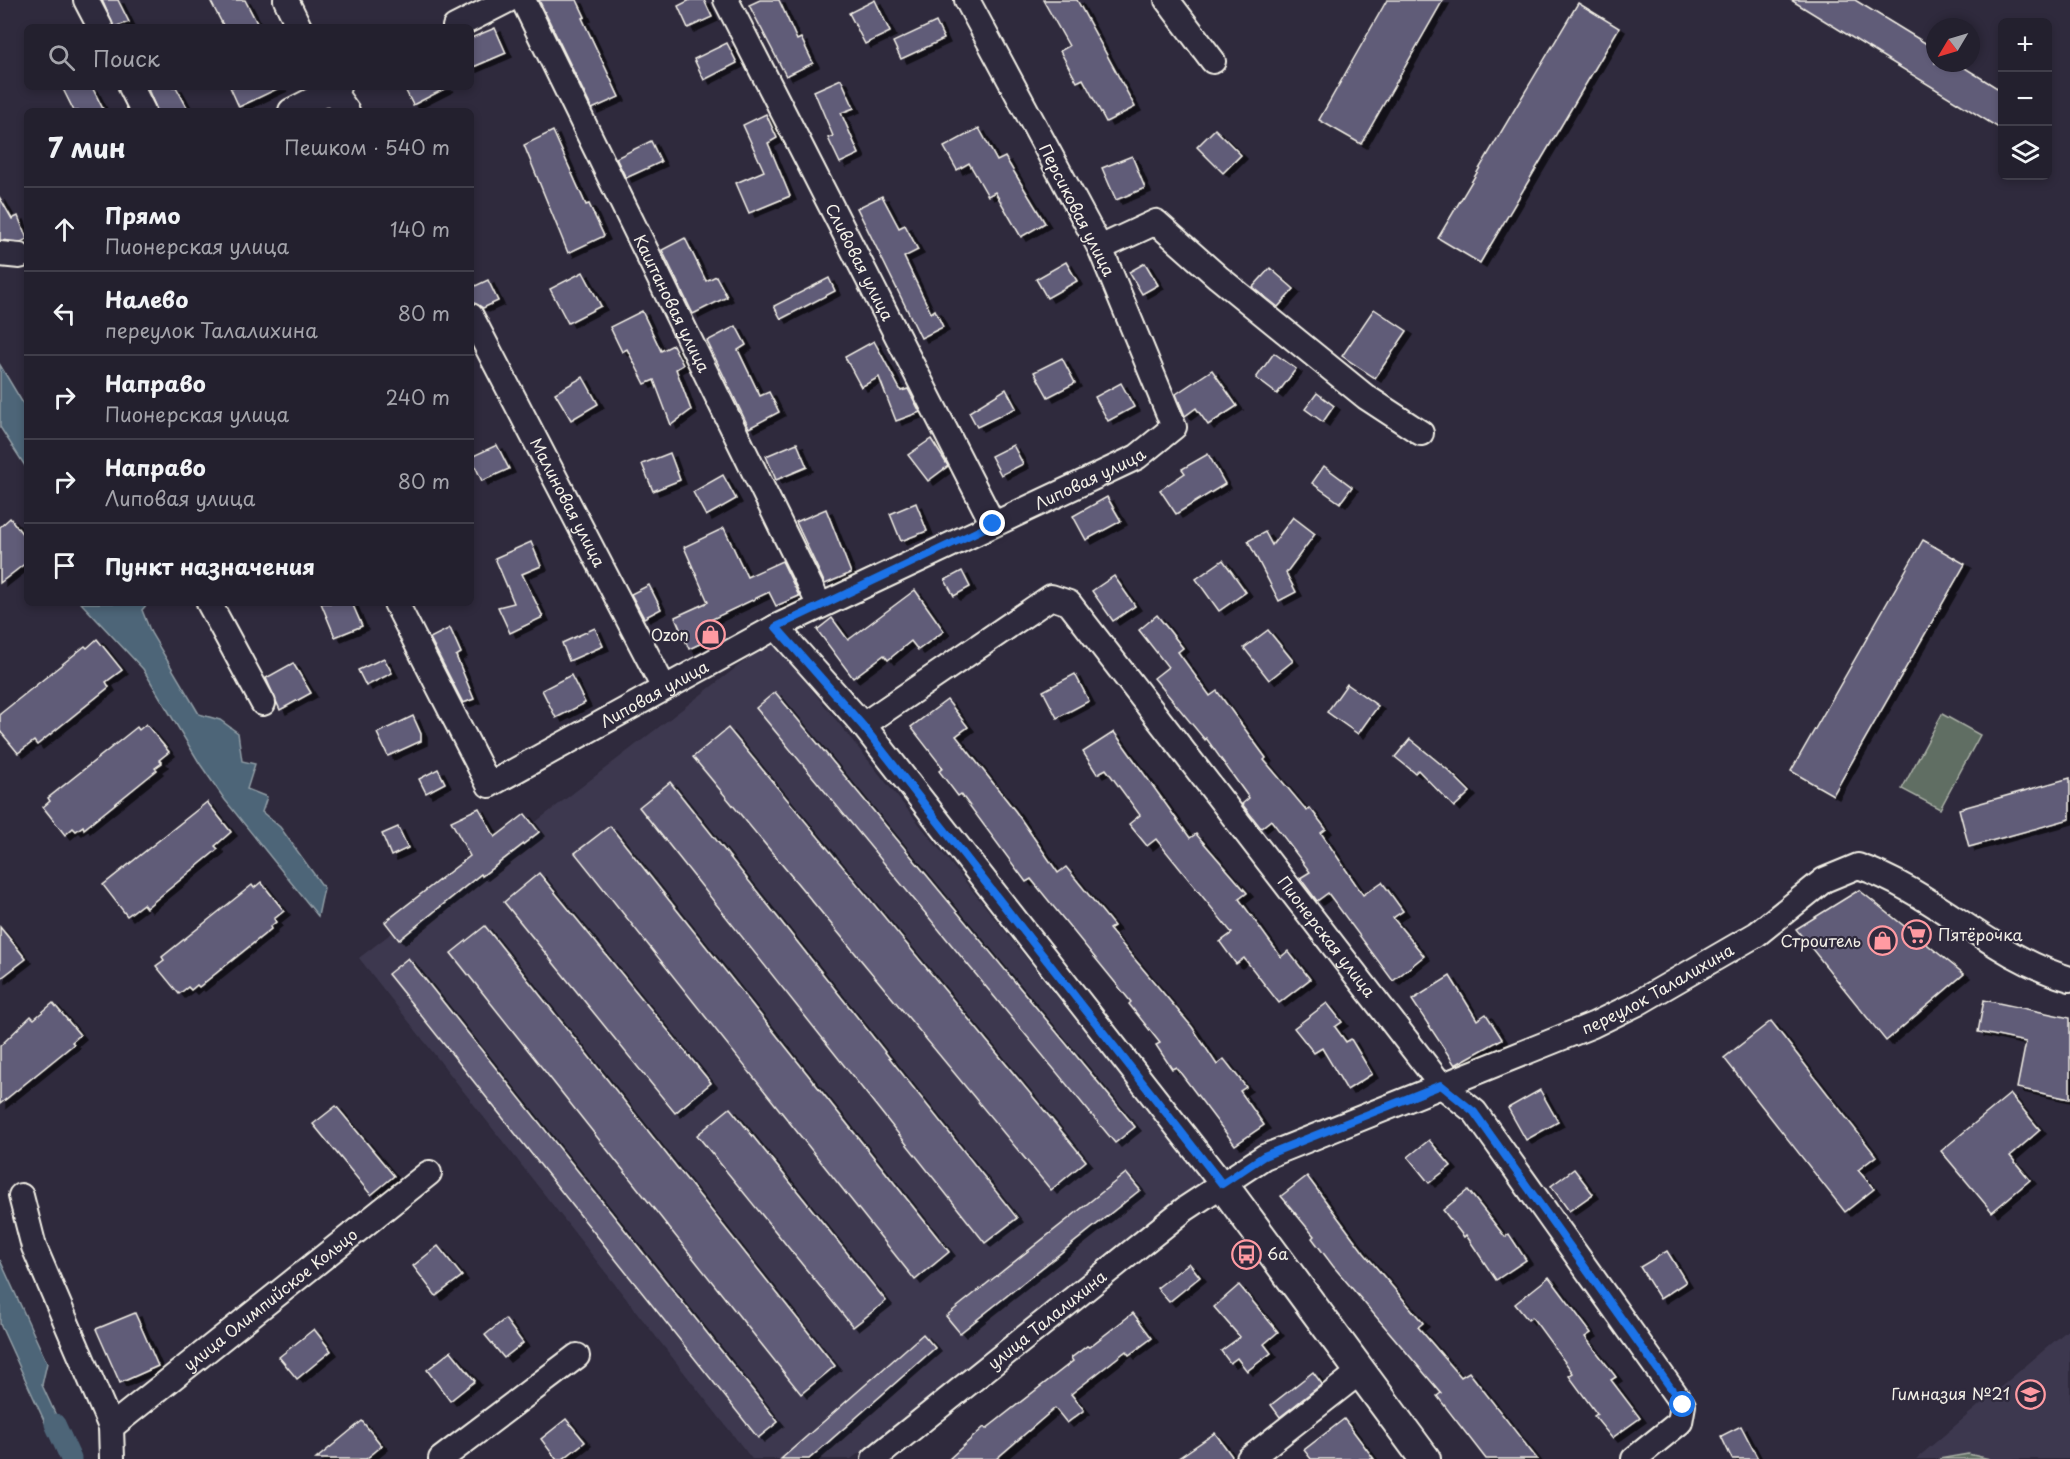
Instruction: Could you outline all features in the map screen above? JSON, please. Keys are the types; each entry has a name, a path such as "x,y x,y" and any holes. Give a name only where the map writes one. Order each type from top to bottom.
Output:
{"street":[{"path":"86,0 98,24"},
{"path":"286,0 298,24"},
{"path":"461,24 508,0"},
{"name":"Каштановая улица","path":"523,0 820,606"},
{"name":"Сливовая улица","path":"726,0 993,524"},
{"name":"Персиковая улица","path":"967,0 1100,248 1173,428"},
{"path":"1167,0 1213,61"},
{"path":"132,90 142,108"},
{"path":"296,108 329,90"},
{"path":"334,90 345,108"},
{"path":"1100,248 1156,222 1218,277 1366,397 1421,433"},
{"name":"Малиновая улица","path":"474,322 664,688"},
{"name":"Липовая улица","path":"398,606 489,784 776,627 1137,457 1173,428"},
{"name":"Пионерская улица","path":"863,726 1051,597 1069,603 1441,1085 1474,1112 1683,1405 1680,1422 1634,1459"},
{"path":"211,606 263,703"},
{"path":"776,627 863,726 1222,1184 1425,1459"},
{"name":"переулок Талалихина","path":"1222,1184 1264,1156 1593,1024 1636,1004 1757,934 1824,880 1858,866 1889,877 1986,941 2026,963 2070,979"},
{"name":"улица Олимпийское Кольцо","path":"111,1426 429,1173"},
{"name":"улица Талалихина","path":"874,1459 1185,1209 1222,1184"},
{"path":"21,1196 34,1247 111,1426 112,1459"},
{"path":"441,1459 577,1356"},
{"path":"1249,1459 1361,1371"}],"shaded area":[{"path":"772,640 1206,1183 851,1459 752,1459 359,958"},
{"name":"Гимназия №21","path":"2070,1328 2070,1459 1916,1459"}],"green space":[{"path":"1942,714 1980,735 1940,809 1902,789"},
{"path":"1968,1454 1990,1459 1939,1459"}],"water":[{"path":"0,365 24,405 24,464 0,427"},
{"path":"84,606 145,606 142,610 151,633 199,714 220,720 238,733 242,761 255,764 247,789 267,797 262,812 280,827 324,888 318,916 225,800 200,764 143,669"},
{"path":"0,1260 47,1363 42,1385 71,1448 59,1453 0,1324"}],"building":[{"path":"102,0 118,0 129,22 113,24"},
{"path":"210,0 245,0 257,24 222,24"},
{"path":"539,0 577,0 585,17 582,18 619,97 592,109"},
{"path":"690,0 704,0 712,17 688,28 678,6"},
{"path":"760,0 779,0 797,40 801,38 813,63 786,76 749,5"},
{"path":"875,0 890,32 865,44 849,13"},
{"path":"1043,0 1077,0 1135,107 1106,122 1083,79 1077,82 1060,51 1069,46"},
{"path":"1387,0 1443,0 1361,144 1319,120"},
{"path":"1791,0 1855,0 1926,43 1926,72 1971,72 1998,89 1998,128"},
{"path":"1578,3 1619,28 1480,263 1438,238"},
{"path":"936,22 944,39 901,59 893,42"},
{"path":"495,28 506,53 474,67 474,37"},
{"path":"727,43 737,63 704,80 694,59"},
{"path":"841,79 854,108 841,113 859,154 840,163 828,138 833,136 814,91"},
{"path":"64,90 94,90 102,108 72,108"},
{"path":"148,90 178,90 187,108 156,108"},
{"path":"231,90 275,90 239,107"},
{"path":"406,90 442,90 413,105"},
{"path":"766,114 777,138 768,143 790,196 749,213 736,183 764,171 743,125"},
{"path":"979,128 997,161 1005,157 1045,223 1021,237 995,192 988,196 969,163 957,170 944,147"},
{"path":"1215,129 1241,155 1223,173 1197,147"},
{"path":"553,131 586,205 589,204 604,236 568,253 524,145"},
{"path":"651,141 661,162 626,178 616,158"},
{"path":"1132,156 1145,188 1116,200 1102,168"},
{"path":"882,196 899,228 905,225 918,250 904,257 931,313 935,310 943,327 921,338 857,208"},
{"path":"0,198 12,219 18,216 24,231 24,240 0,240"},
{"path":"685,238 706,281 716,276 727,297 693,314 662,250"},
{"path":"1066,262 1077,281 1047,298 1036,279"},
{"path":"1145,263 1158,285 1142,294 1129,272"},
{"path":"1270,268 1294,289 1278,307 1253,287"},
{"path":"583,272 601,306 568,323 550,289"},
{"path":"829,278 835,291 781,319 774,306"},
{"path":"488,280 498,301 483,308 474,303 474,287"},
{"path":"1374,309 1407,331 1375,378 1342,356"},
{"path":"642,311 661,351 673,345 683,365 676,369 691,410 671,425 654,380 645,384 627,349 622,352 610,327"},
{"path":"736,326 746,345 738,350 760,396 769,392 779,412 749,428 707,341"},
{"path":"874,341 901,391 908,389 920,412 896,421 879,377 861,387 845,357"},
{"path":"1274,353 1296,369 1277,394 1256,378"},
{"path":"1062,358 1075,383 1048,397 1034,372"},
{"path":"1212,370 1237,406 1208,425 1196,408 1185,416 1176,394"},
{"path":"583,377 598,404 571,420 555,393"},
{"path":"1121,383 1134,407 1108,421 1095,397"},
{"path":"1006,389 1016,408 977,427 969,412"},
{"path":"1317,393 1334,406 1323,422 1305,409"},
{"path":"931,439 948,466 928,481 908,455"},
{"path":"797,443 807,467 776,480 766,456"},
{"path":"497,445 509,469 482,481 474,464 474,456"},
{"path":"1013,445 1023,464 1001,475 991,456"},
{"path":"670,453 680,480 653,491 642,464"},
{"path":"1208,454 1225,484 1176,514 1160,490 1185,473 1182,469"},
{"path":"1324,466 1352,487 1340,503 1312,483"},
{"path":"723,475 736,499 706,516 693,492"},
{"path":"1107,497 1121,521 1086,540 1073,516"},
{"path":"916,503 927,531 901,541 890,514"},
{"path":"826,509 851,573 825,584 796,522"},
{"path":"1293,517 1315,534 1286,573 1296,592 1279,601 1248,541 1265,532 1272,545"},
{"path":"10,518 24,536 24,564 0,583 0,527"},
{"path":"724,528 747,577 782,561 799,596 776,606 769,592 710,620 717,636 689,649 675,617 708,602 684,547"},
{"path":"1923,540 1965,564 1833,795 1791,771"},
{"path":"531,542 541,566 522,574 543,617 510,633 498,607 514,603 495,558"},
{"path":"1223,560 1246,592 1219,611 1196,579"},
{"path":"962,571 970,587 954,596 945,580"},
{"path":"1114,576 1135,606 1113,621 1092,591"},
{"path":"649,585 661,609 644,618 631,594"},
{"path":"915,590 944,631 918,650 911,641 888,660 884,655 853,678 817,630 832,618 848,640"},
{"path":"322,606 353,606 362,626 335,637"},
{"path":"1157,615 1183,648 1178,652 1210,696 1217,691 1266,758 1264,760 1307,811 1310,808 1326,829 1321,833 1363,895 1382,882 1403,911 1393,918 1424,956 1393,981 1328,893 1317,901 1300,878 1310,872 1271,820 1261,828 1242,804 1249,798 1206,738 1205,740 1154,678 1168,667 1139,630"},
{"path":"450,628 461,653 456,656 474,699 463,703 430,638"},
{"path":"595,628 603,646 569,661 562,643"},
{"path":"1268,630 1293,661 1269,680 1244,648"},
{"path":"97,639 122,670 106,682 109,687 37,745 34,741 18,753 0,731 0,714 85,646 87,648"},
{"path":"384,658 392,673 366,686 358,670"},
{"path":"293,663 311,693 280,710 266,678"},
{"path":"1075,674 1089,701 1057,718 1043,691"},
{"path":"571,675 585,703 556,718 542,690"},
{"path":"1347,684 1378,706 1358,734 1327,712"},
{"path":"775,692 1135,1127 1115,1143 756,708"},
{"path":"947,700 968,727 956,736 1016,812 1058,873 1066,867 1114,926 1109,929 1192,1027 1217,1065 1224,1059 1246,1087 1240,1091 1264,1125 1235,1145 1176,1067 1172,1069 1156,1045 1160,1043 1129,1004 1131,1002 1031,879 1026,882 961,794 958,796 939,771 943,768 911,727"},
{"path":"413,716 421,734 421,741 388,756 377,733"},
{"path":"146,724 169,752 159,760 162,763 155,768 157,770 84,829 83,826 76,831 73,828 65,835 43,807 50,801 48,798 137,727 139,730"},
{"path":"728,728 1086,1161 1051,1190 693,757"},
{"path":"1114,732 1190,838 1196,834 1247,893 1239,899 1281,957 1288,951 1310,979 1279,1003 1244,958 1236,964 1220,942 1232,933 1156,839 1147,846 1129,824 1140,815 1106,769 1097,774 1083,752"},
{"path":"1410,739 1448,770 1470,792 1454,807 1418,770 1415,773 1395,757"},
{"path":"438,769 445,783 426,793 419,779"},
{"path":"2070,778 2070,819 1969,847 1959,809"},
{"path":"670,782 1017,1218 985,1243 639,807"},
{"path":"207,802 231,832 215,846 218,849 146,908 143,904 127,916 103,885"},
{"path":"479,808 495,837 525,814 539,832 482,876 481,874 399,940 385,922 470,856 451,821"},
{"path":"610,826 949,1252 915,1280 575,853"},
{"path":"398,827 408,848 391,856 382,834"},
{"path":"539,873 711,1083 675,1113 504,902"},
{"path":"261,882 284,911 274,919 276,922 270,927 271,929 199,987 197,985 191,990 188,987 179,994 156,966 164,960 162,957 252,885 254,888"},
{"path":"1859,890 1964,974 1886,1041 1796,929"},
{"path":"485,926 835,1366 801,1394 451,953"},
{"path":"0,927 26,959 0,979"},
{"path":"408,958 778,1422 758,1438 388,974"},
{"path":"1450,976 1477,1020 1486,1014 1502,1039 1455,1065 1412,1000"},
{"path":"1984,1000 2070,1018 2070,1099 2017,1088 2026,1042 1978,1032"},
{"path":"53,1003 80,1035 72,1042 74,1044 0,1104 0,1046 31,1016 34,1019"},
{"path":"1327,1003 1342,1022 1335,1027 1346,1042 1351,1039 1372,1074 1347,1090 1322,1048 1314,1053 1294,1028"},
{"path":"1771,1021 1876,1156 1858,1170 1874,1189 1845,1212 1724,1058"},
{"path":"1540,1090 1558,1122 1526,1140 1508,1108"},
{"path":"2010,1094 2040,1130 2010,1156 2030,1180 1992,1212 1941,1151"},
{"path":"336,1106 394,1176 371,1195 313,1124"},
{"path":"730,1108 886,1301 853,1327 697,1135"},
{"path":"1429,1140 1451,1166 1429,1183 1408,1157"},
{"path":"1574,1169 1593,1194 1569,1211 1551,1186"},
{"path":"1126,1173 1140,1190 960,1333 946,1316"},
{"path":"1307,1176 1364,1253 1423,1323 1418,1327 1461,1377 1469,1372 1537,1459 1486,1459 1437,1396 1441,1393 1333,1266 1312,1238 1314,1236 1281,1196"},
{"path":"1468,1190 1505,1237 1509,1234 1526,1260 1496,1280 1466,1235 1464,1237 1443,1210"},
{"path":"438,1246 462,1276 436,1296 413,1266"},
{"path":"1667,1251 1686,1282 1660,1299 1640,1267"},
{"path":"1189,1263 1200,1277 1169,1302 1157,1288"},
{"path":"1549,1277 1591,1333 1585,1337 1616,1377 1611,1380 1640,1418 1612,1438 1594,1416 1597,1414 1569,1376 1573,1373 1532,1317 1528,1320 1515,1304"},
{"path":"1239,1285 1278,1332 1264,1344 1271,1353 1247,1371 1237,1358 1230,1363 1221,1351 1240,1337 1214,1307"},
{"path":"135,1313 158,1366 120,1383 96,1329"},
{"path":"1133,1313 1152,1338 1129,1355 1126,1351 1071,1394 1084,1410 1067,1423 1055,1408 996,1459 949,1459 984,1427 986,1429 1073,1361 1071,1358"},
{"path":"505,1319 523,1343 504,1358 485,1335"},
{"path":"314,1329 331,1351 297,1379 279,1357"},
{"path":"923,1334 935,1348 809,1459 781,1459"},
{"path":"451,1351 475,1381 450,1401 427,1370"},
{"path":"1313,1372 1322,1384 1280,1417 1271,1405"},
{"path":"566,1419 585,1442 563,1459 556,1459 541,1439"},
{"path":"1344,1419 1374,1459 1311,1459 1304,1450"},
{"path":"362,1421 382,1446 366,1459 316,1459"},
{"path":"1741,1426 1758,1459 1732,1459 1721,1436"},
{"path":"1215,1433 1234,1459 1177,1459"}],"waterway":[{"path":"55,1424 71,1459"}],"place":[{"name":"Ozon","path":"710,635"},
{"name":"Пятёрочка","path":"1917,935"},
{"name":"Строитель","path":"1882,941"},
{"name":"6а","path":"1246,1254"},
{"name":"Гимназия №21","path":"2031,1394"}],"route":[{"path":"993,524 776,627 863,726 1222,1184 1264,1156 1441,1085 1474,1112 1683,1405"}]}
